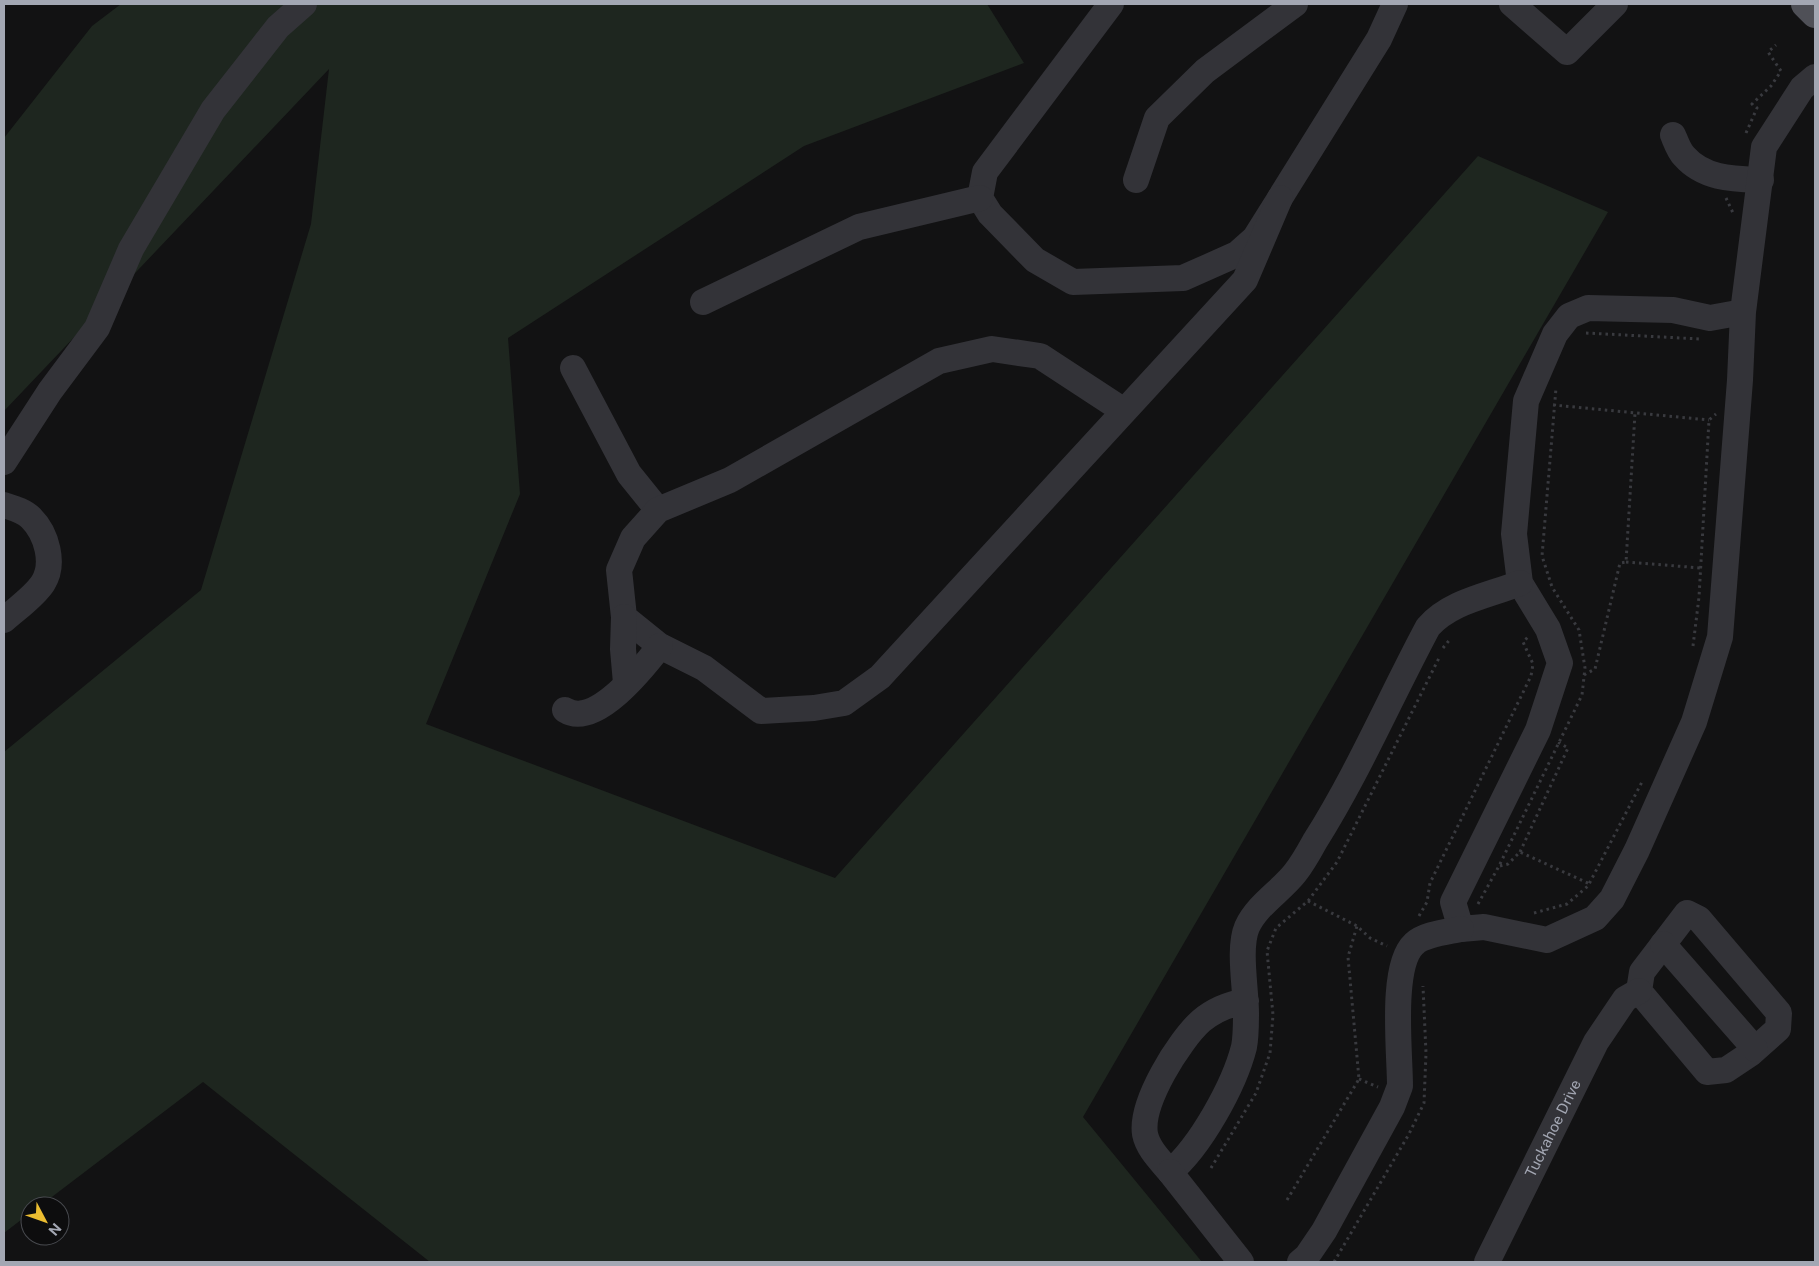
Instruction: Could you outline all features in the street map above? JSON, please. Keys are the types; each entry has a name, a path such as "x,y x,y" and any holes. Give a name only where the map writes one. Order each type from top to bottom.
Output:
{"main road":[{"path":"1805,4 1815,14"}],"street":[{"path":"4,462 50,392 96,328 132,249 213,110 278,27 304,4"},
{"path":"1111,4 985,172 980,198 990,214 1035,260 1073,282 1183,278 1237,254 1255,238 1379,39 1395,4"},
{"path":"1136,180 1157,118 1205,72 1295,4"},
{"path":"1512,4 1567,52 1615,4"},
{"path":"1743,312 1710,318 1673,310 1588,308 1569,316 1555,334 1526,401 1514,534 1520,583 1548,629 1560,663 1538,730 1453,902 1465,918 1484,927 1547,940 1595,918 1612,899 1637,850 1694,722 1720,637 1740,380 1743,312 1764,146 1802,88 1815,77"},
{"path":"1673,135 1683,156 1697,167 1721,178 1761,180"},
{"path":"703,302 859,227 980,198"},
{"path":"624,618 660,646 704,668 761,711 814,708 844,703 880,677 1245,280 1280,198"},
{"path":"626,684 623,649 624,618 619,570 633,538 658,510 730,480 938,361 992,349 1040,356 1124,411"},
{"path":"573,368 629,474 658,510"},
{"path":"4,505 20,511 32,519 48,549 49,562 42,584 4,620"},
{"path":"1170,1172 1186,1159 1232,1081 1244,1046 1246,1001 1244,944 1248,926 1259,910 1295,873 1327,823 1428,627 1440,614 1451,607 1520,583"},
{"path":"565,710 572,714 585,715 598,708 626,684 660,646"},
{"name":"Tuckahoe Drive","path":"1487,1262 1596,1042 1632,995 1642,972 1687,913 1700,919 1779,1013 1778,1029 1755,1049"},
{"path":"1300,1262 1307,1256 1324,1231 1392,1107 1400,1086 1399,982 1404,954 1415,942 1465,918"},
{"path":"1632,995 1707,1072 1726,1070 1755,1049 1663,944"},
{"path":"1242,1262 1153,1152 1145,1135 1145,1118 1160,1078 1185,1037 1203,1020 1226,1005 1246,1001"}],"path":[{"path":"1744,137 1757,108 1752,104 1771,86 1781,71 1768,52 1776,44"},
{"path":"1581,332 1707,340"},
{"path":"1465,918 1478,905 1500,866 1582,695 1585,668 1579,630 1552,587 1542,556 1553,405 1557,386"},
{"path":"1553,405 1709,420 1720,411"},
{"path":"1626,562 1635,413"},
{"path":"1692,652 1701,568 1709,420"},
{"path":"1584,675 1595,669 1620,564 1626,562 1701,568"},
{"path":"1413,920 1420,915 1427,902 1430,883 1530,676 1533,664 1524,642 1533,632"},
{"path":"1212,1168 1256,1093 1270,1054 1273,1014 1267,951 1276,928 1308,901 1337,862 1444,646 1451,638"},
{"path":"1500,866 1508,864 1520,852 1568,748 1558,742"},
{"path":"1534,914 1566,904 1590,884 1646,773"},
{"path":"1520,852 1590,884"},
{"path":"1308,901 1357,926 1370,938 1387,946 1389,950"},
{"path":"1287,1200 1359,1079 1348,957 1357,926"},
{"path":"1387,946 1393,938"},
{"path":"1359,1079 1382,1089"}],"shaded area":[{"path":"121,4 987,4 1024,63 804,146 508,338 520,494 426,724 835,878 1478,156 1608,212 1083,1117 1202,1262 430,1262 203,1082 53,1196 20,1196 20,1221 4,1233 4,752 201,590 311,224 329,69 4,411 4,138 92,26"}]}
